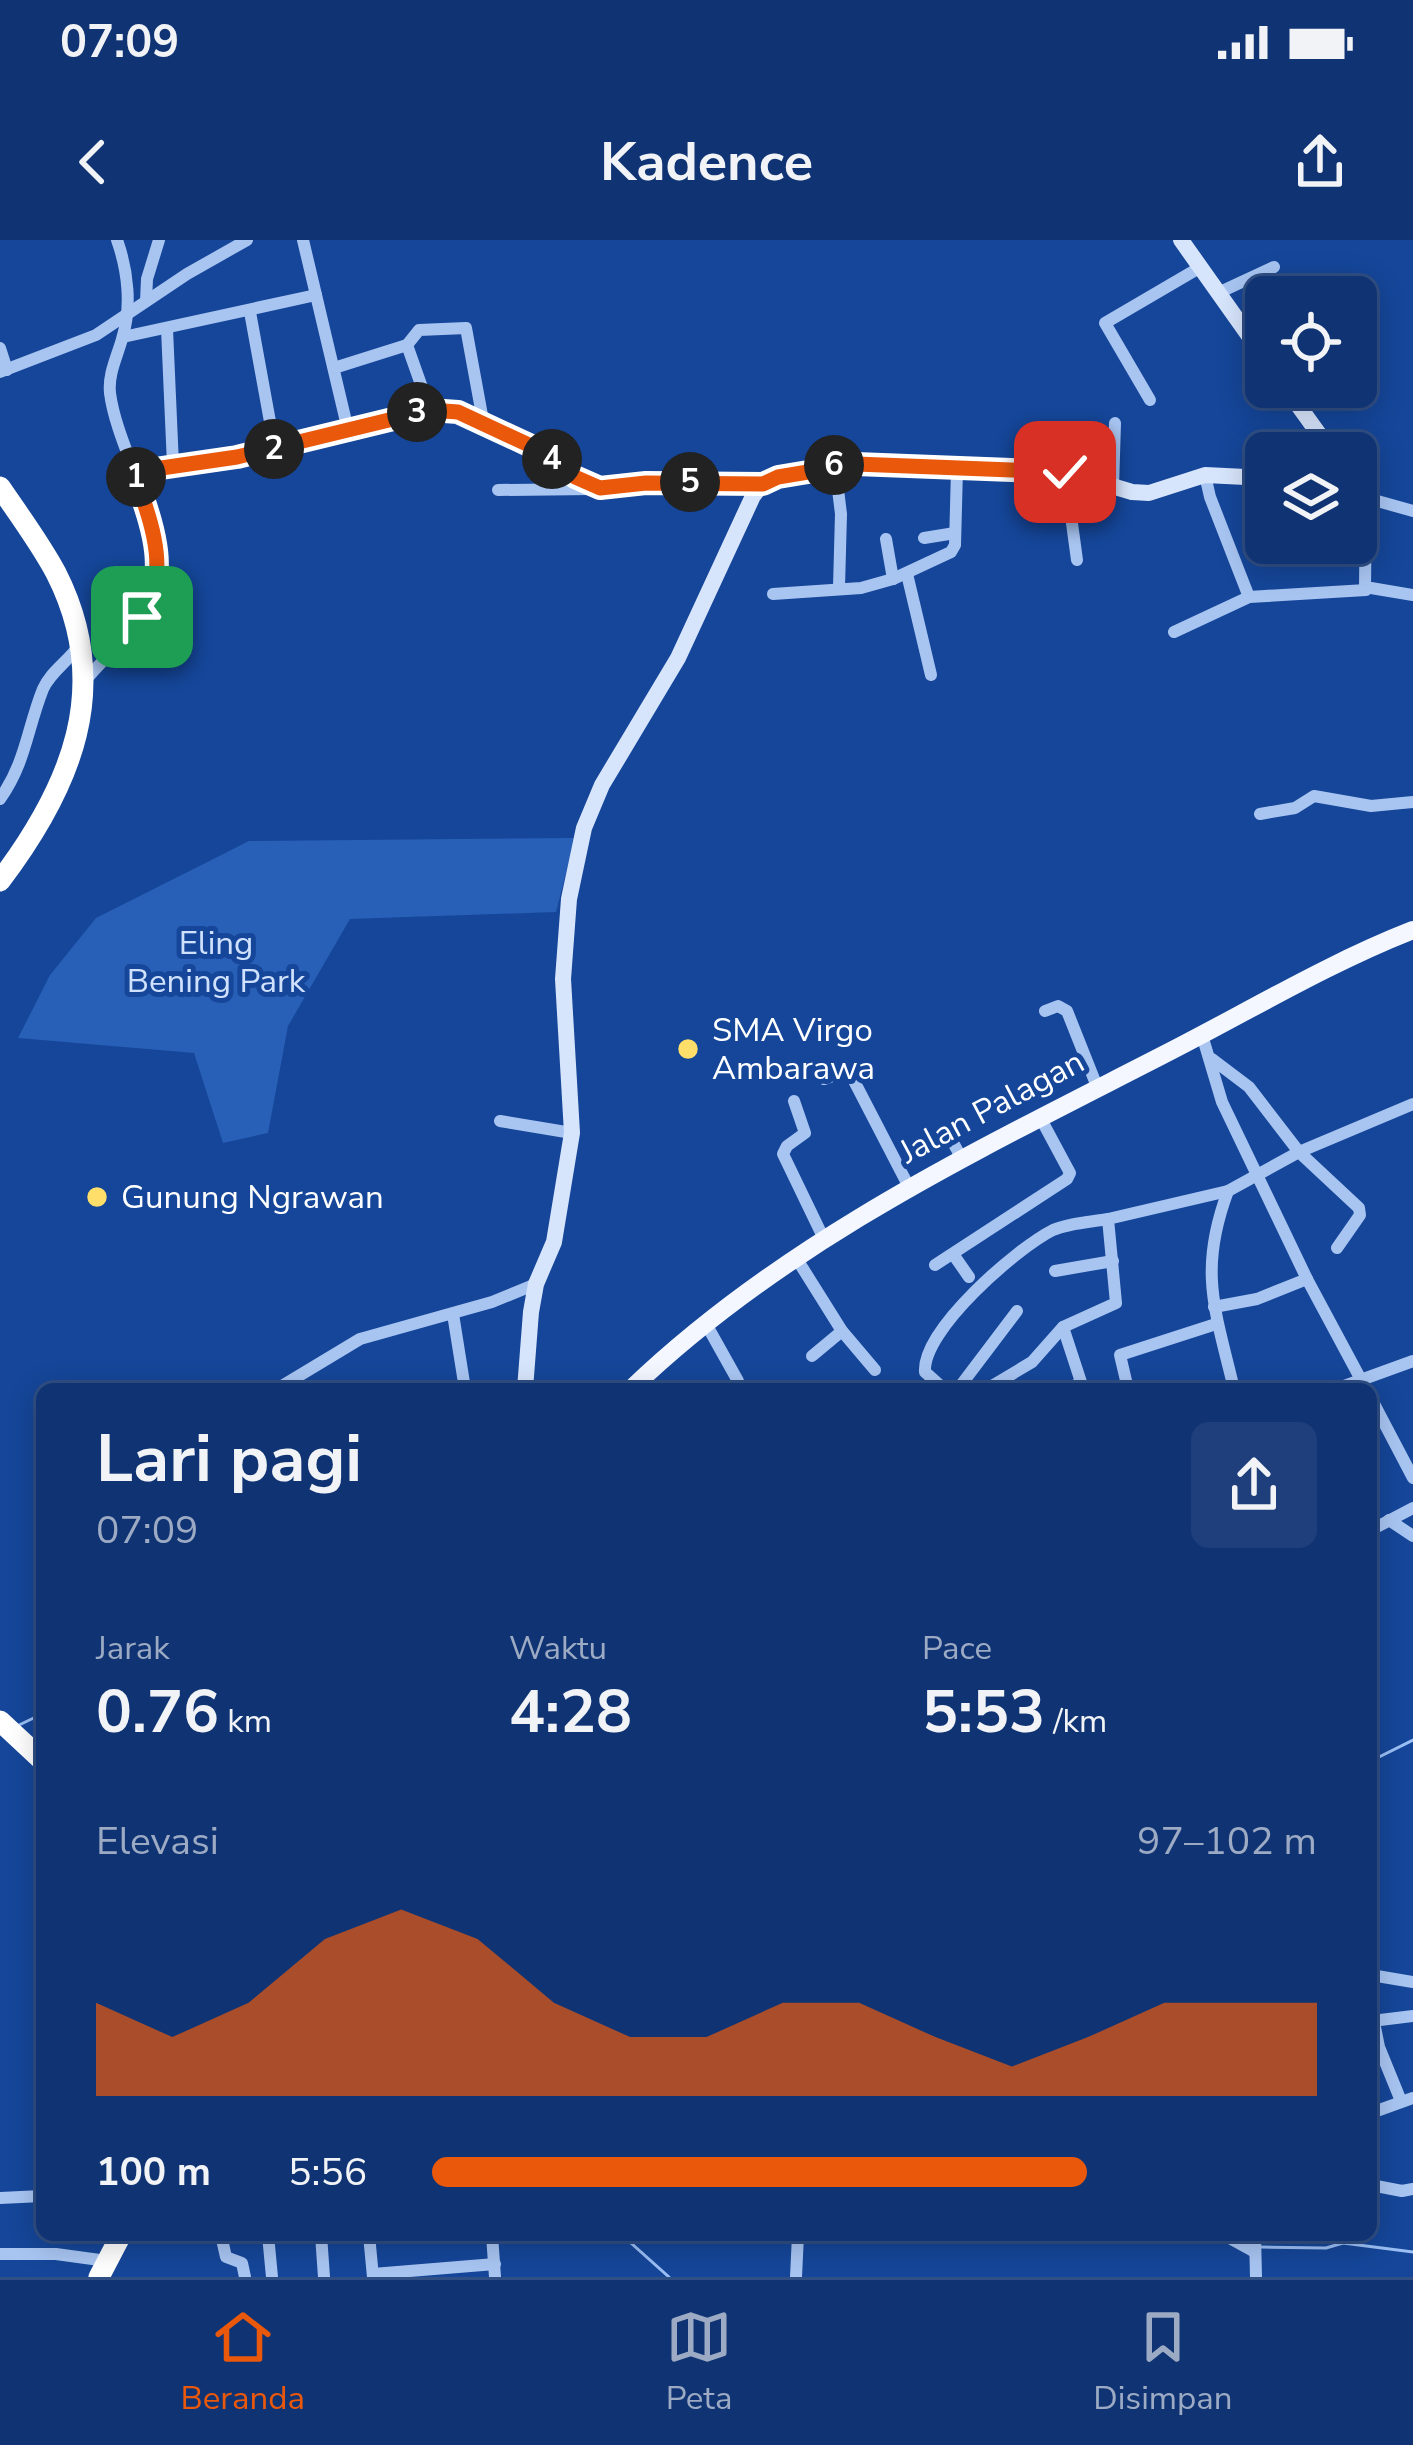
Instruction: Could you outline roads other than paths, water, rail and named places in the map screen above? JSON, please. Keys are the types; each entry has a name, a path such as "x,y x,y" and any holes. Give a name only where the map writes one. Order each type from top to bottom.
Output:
{"highway":[{"path":"0,488 55,572 80,642 75,750 59,790 0,881"},
{"path":"0,1721 34,1753"},
{"path":"103,2269 118,2241"}],"main road":[{"name":"Jalan Palagan","path":"638,1383 705,1322 823,1237 962,1159 1413,930"}],"street":[{"path":"0,799 27,750 44,685 78,676 102,659 142,617 156,583 157,539 110,387 128,316 125,267 117,240"},
{"path":"146,301 147,278 159,240"},
{"path":"0,348 3,371 62,350 128,316 247,240"},
{"path":"303,240 348,430"},
{"path":"1181,240 1245,331"},
{"path":"1218,293 1274,267"},
{"path":"1150,400 1105,323 1198,268"},
{"path":"123,338 316,295"},
{"path":"250,312 275,449"},
{"path":"167,329 173,466"},
{"path":"334,368 406,345 419,330 468,329 484,426"},
{"path":"406,345 430,410"},
{"path":"134,472 275,449 430,410 458,412 544,452 575,477 600,488"},
{"path":"1113,487 1115,423"},
{"path":"498,490 646,483 763,484 835,465 885,464 1065,472 1150,493 1205,475 1245,477"},
{"path":"835,465 841,514 839,587"},
{"path":"773,594 862,588 951,552 956,469"},
{"path":"1065,472 1077,560"},
{"path":"1205,475 1249,598"},
{"path":"526,1383 536,1284 554,1243 572,1133 563,979 569,899 584,829 602,784 669,675 694,615 763,484"},
{"path":"1377,501 1413,511"},
{"path":"924,538 955,533"},
{"path":"886,539 931,675"},
{"path":"1365,564 1366,590"},
{"path":"1174,632 1249,598 1366,590 1413,596"},
{"path":"80,642 102,659"},
{"path":"1260,814 1295,808 1314,796 1371,806 1413,802"},
{"path":"1046,1011 1058,1006 1067,1011 1098,1089"},
{"path":"1202,1035 1222,1102 1307,1279 1363,1383"},
{"path":"1210,1058 1249,1087 1299,1152 1359,1208 1360,1214 1337,1248"},
{"path":"824,1079 844,1072 851,1075 909,1187"},
{"path":"794,1101 805,1133 787,1145 784,1154 823,1237"},
{"path":"937,1383 925,1372 925,1360 940,1335 977,1291 1017,1255 1059,1227 1108,1220 1228,1190 1299,1152 1413,1104"},
{"path":"935,1265 1070,1173 1041,1118"},
{"path":"500,1121 572,1133"},
{"path":"949,1135 962,1159"},
{"path":"1228,1190 1210,1254 1216,1324 1232,1383"},
{"path":"996,1383 1032,1362 1063,1327 1116,1303 1108,1220"},
{"path":"952,1254 969,1277"},
{"path":"795,1256 842,1331 875,1370"},
{"path":"1055,1270 1113,1261"},
{"path":"1214,1307 1258,1298 1307,1279"},
{"path":"287,1383 360,1339 453,1314 536,1284"},
{"path":"962,1383 1017,1311"},
{"path":"453,1314 460,1383"},
{"path":"705,1322 738,1381"},
{"path":"1127,1383 1120,1354 1216,1324"},
{"path":"1063,1327 1077,1383"},
{"path":"812,1356 842,1331"},
{"path":"1044,1348 1050,1351 1068,1344"},
{"path":"1366,1383 1413,1361"},
{"path":"970,1373 982,1383"},
{"path":"1377,1409 1413,1478"},
{"path":"1377,1527 1413,1508"},
{"path":"1389,1520 1413,1537"},
{"path":"1377,1977 1413,1982"},
{"path":"1377,2016 1413,2016"},
{"path":"1377,2038 1407,2099 1377,2111"},
{"path":"1377,2186 1402,2192 1413,2188"},
{"path":"0,2198 36,2196"},
{"path":"222,2241 226,2257 242,2263 244,2277"},
{"path":"269,2241 272,2277"},
{"path":"321,2241 324,2277"},
{"path":"370,2241 373,2276 495,2271 492,2241"},
{"path":"796,2277 798,2241"},
{"path":"1255,2243 1256,2277"},
{"path":"0,2254 71,2255 103,2269"}],"waterway":[{"path":"17,1726 36,1717"},
{"path":"1377,1758 1413,1740"},
{"path":"629,2241 669,2277"},
{"path":"1261,2247 1326,2248 1343,2243 1413,2252"}],"place":[{"name":"SMA Virgo Ambarawa","path":"688,1049"},
{"name":"Gunung Ngrawan","path":"97,1197"}],"park label":[{"name":"Eling Bening Park","path":"216,962"}]}
